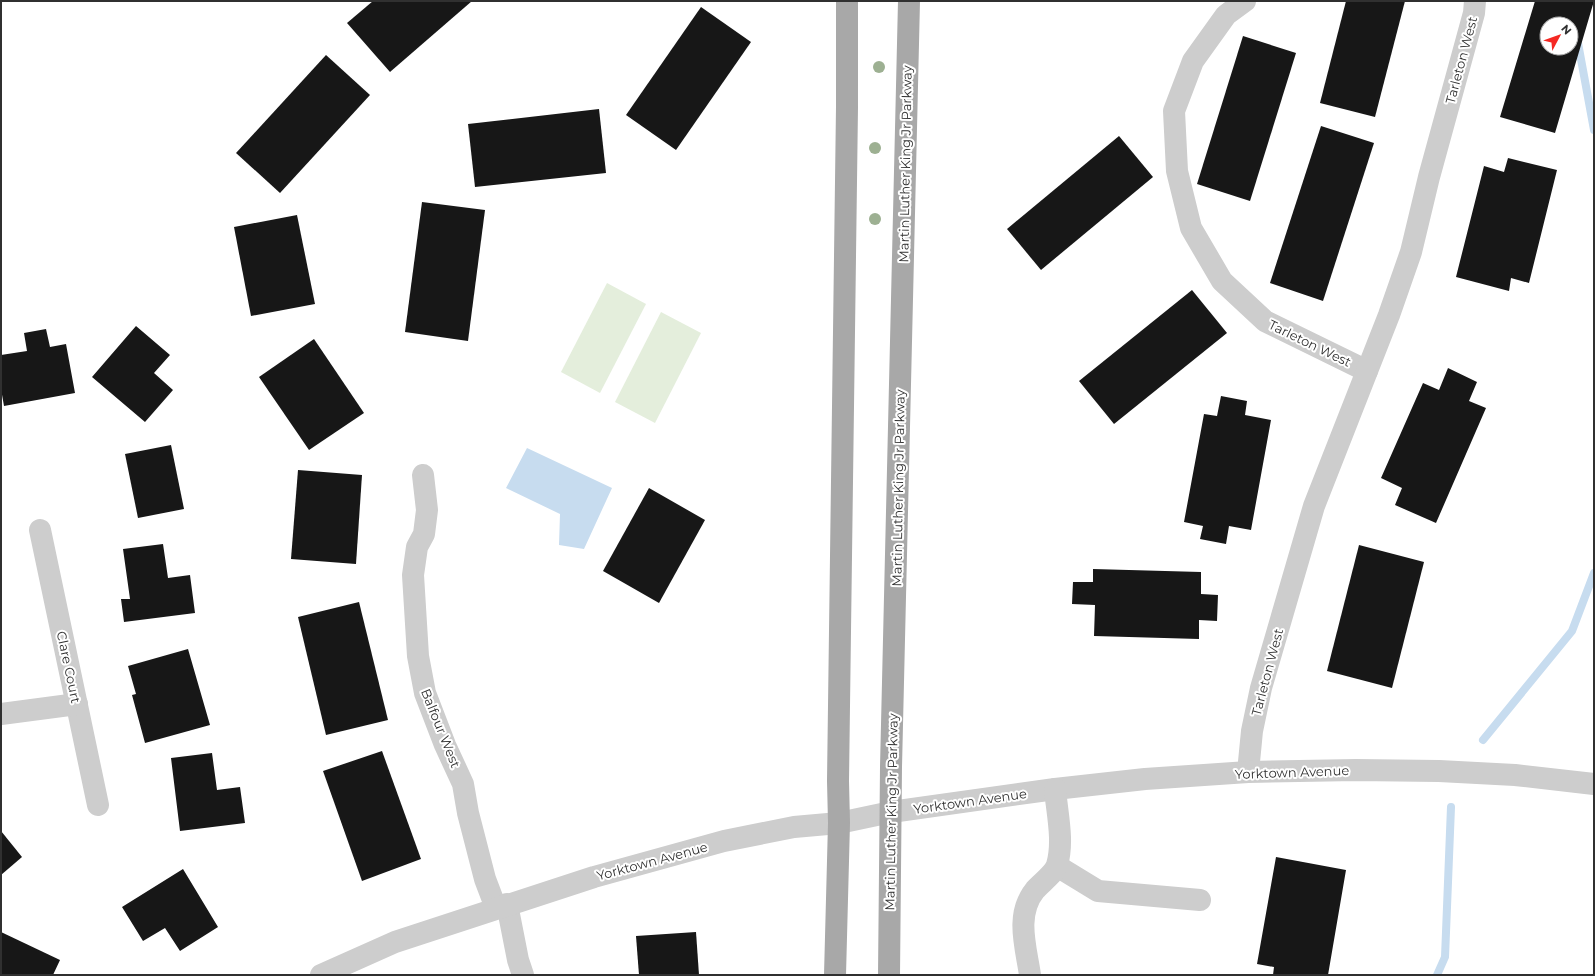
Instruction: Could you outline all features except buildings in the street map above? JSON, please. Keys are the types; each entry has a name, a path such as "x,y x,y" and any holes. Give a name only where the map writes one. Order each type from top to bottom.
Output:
{"main road":[{"path":"836,975 839,823 838,781 847,107 847,1"},
{"name":"Martin Luther King Jr Parkway","path":"889,975 890,812 909,1"}],"street":[{"name":"Tarleton West","path":"1245,1 1226,15 1193,61 1174,111 1177,171 1191,228 1222,281 1265,321 1367,371"},
{"name":"Tarleton West","path":"1248,772 1252,730 1261,688 1314,506 1367,371 1411,252 1428,177 1474,13 1475,1"},
{"name":"Balfour West","path":"423,474 427,510 424,534 417,547 413,575 418,656 425,693 445,745 463,784 468,813 485,879 501,906 523,975"},
{"name":"Clare Court","path":"40,530 98,805"},
{"path":"1,714 77,704"},
{"name":"Yorktown Avenue","path":"322,975 395,942 501,906 594,877 724,841 788,828 839,823 890,812 1054,789 1146,779 1248,772 1356,770 1438,771 1515,775 1594,784"},
{"path":"1030,975 1023,914 1035,890 1057,866 1060,840 1054,789"},
{"path":"1057,866 1098,891 1200,900"}],"green space":[{"path":"607,283 646,304 600,393 561,372"},
{"path":"661,312 701,333 655,423 615,402"}],"water":[{"path":"527,448 612,488 584,549 559,545 560,514 506,488"}],"waterway":[{"path":"1579,48 1594,130"},
{"path":"1483,740 1572,631 1594,573"},
{"path":"1437,975 1445,957 1451,807"}]}
